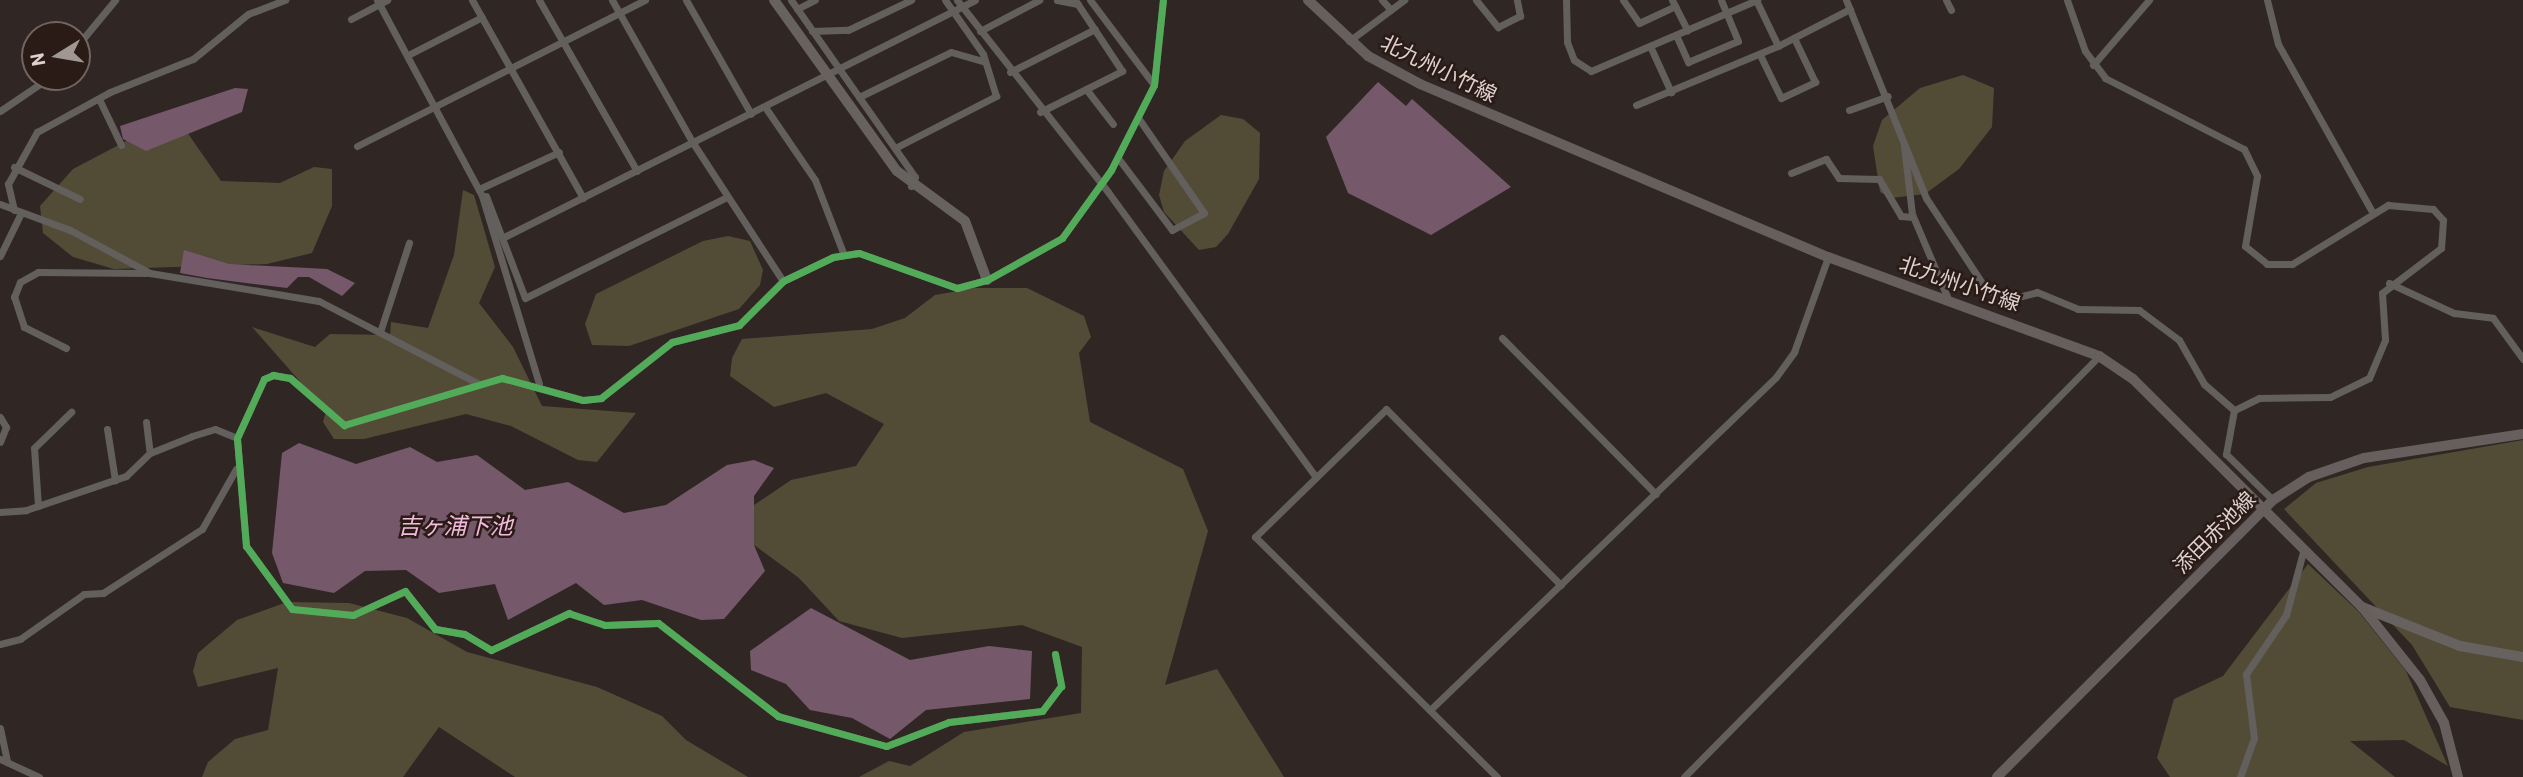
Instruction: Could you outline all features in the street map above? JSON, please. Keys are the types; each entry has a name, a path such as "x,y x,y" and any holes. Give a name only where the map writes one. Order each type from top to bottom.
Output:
{"main road":[{"name":"北九州小竹線","path":"1308,0 1349,41 1457,101 1828,257 1949,302 2056,335 2099,356 2133,379 2303,552 2362,607 2420,680 2444,723 2458,777"},
{"name":"添田赤池線","path":"1997,777 2273,500 2309,477 2364,458 2523,433"}],"street":[{"path":"91,29 115,0"},
{"path":"0,256 18,211 9,181 14,167 37,132 99,99 193,58 248,14 285,0"},
{"path":"351,19 378,2 387,0"},
{"path":"472,0 583,198"},
{"path":"539,0 637,171"},
{"path":"612,0 694,143 783,281"},
{"path":"357,146 645,0"},
{"path":"686,0 751,114"},
{"path":"774,0 911,186 965,221 987,280"},
{"path":"791,0 915,177 911,186"},
{"path":"797,9 815,0"},
{"path":"812,31 848,30 911,0"},
{"path":"895,148 996,96 985,62 945,0"},
{"path":"506,236 954,11 960,3 975,0"},
{"path":"980,31 1039,0"},
{"path":"1041,113 1123,67 1077,2 1057,0"},
{"path":"1090,0 1154,85"},
{"path":"1055,654 1061,686 1042,711 949,722 907,742 866,743 778,716 658,623 605,625 569,613 491,650 464,634 435,629 405,590 353,615 292,609 246,546 236,468 237,438 264,379 272,375 290,378 344,425 502,379 539,384 583,400 601,398 672,342 739,325 783,281 844,255 859,253 957,288 987,280 1062,238 1118,158 1154,85 1163,0"},
{"path":"1382,0 1391,10"},
{"path":"1349,41 1405,0"},
{"path":"1476,0 1498,27 1520,16 1517,0"},
{"path":"1572,0 1565,3 1567,42 1584,69 1650,46 1756,0 1778,46"},
{"path":"1623,0 1639,23 1674,3 1687,30"},
{"path":"1676,35 1693,62 1738,41 1721,0"},
{"path":"1846,0 1888,96 1904,142 1944,230 1994,297 2018,300 2037,292 2078,309 2139,310 2179,340 2204,384 2234,410"},
{"path":"1946,0 1951,10"},
{"path":"2067,0 2093,65 2120,89 2244,149 2257,176 2245,246 2267,264 2292,264 2371,210 2413,204 2433,209 2445,227 2441,248 2389,283 2381,304 2382,361 2369,378 2330,397 2259,398 2234,410"},
{"path":"2093,65 2149,0"},
{"path":"2267,0 2278,44 2371,210"},
{"path":"378,2 437,106 480,193 506,236 525,298 727,197"},
{"path":"960,3 1041,113 1100,185 1316,477"},
{"path":"1636,106 1760,55 1850,9"},
{"path":"408,55 482,17"},
{"path":"1010,72 1095,29"},
{"path":"1760,55 1781,98 1815,82 1794,38"},
{"path":"1650,46 1671,92"},
{"path":"859,97 951,52 985,62"},
{"path":"1086,89 1113,124"},
{"path":"0,111 29,91"},
{"path":"1849,110 1888,96"},
{"path":"99,99 121,145"},
{"path":"765,107 815,180 844,255"},
{"path":"1118,158 1172,230 1204,213 1139,119"},
{"path":"1904,142 1913,217 1949,302"},
{"path":"480,193 559,152"},
{"path":"1791,173 1826,159 1839,178 1880,179 1901,216 1913,217"},
{"path":"14,167 80,199"},
{"path":"0,177 9,181"},
{"path":"480,193 539,384"},
{"path":"0,204 150,273"},
{"path":"380,332 409,243"},
{"path":"1430,710 1776,377 1794,352 1828,257"},
{"path":"66,348 24,327 14,297 20,282 38,272 150,273 289,294 380,332 479,384"},
{"path":"2389,283 2454,313 2493,318 2523,359"},
{"path":"1502,338 1656,494"},
{"path":"1684,777 2099,356"},
{"path":"1497,777 1255,537 1386,410 1560,585"},
{"path":"2234,410 2226,454 2273,500"},
{"path":"38,506 34,448 71,412"},
{"path":"0,417 6,427 0,442"},
{"path":"146,422 150,453"},
{"path":"107,429 115,480"},
{"path":"0,512 38,506 115,480 150,453 215,429 237,438"},
{"path":"0,644 20,639 83,594 103,593 202,529 236,468"},
{"path":"2240,777 2254,738 2246,674 2286,615 2303,552"},
{"path":"2362,607 2460,646 2523,657"},
{"path":"0,728 4,761 39,777"},
{"path":"2007,777 2011,764"}],"shaded area":[{"path":"1963,75 1994,88 1992,127 1959,169 1925,194 1891,198 1880,192 1873,146 1882,120 1920,88"},
{"path":"1221,115 1243,119 1260,133 1259,179 1228,234 1216,247 1199,250 1164,212 1159,195 1164,171 1185,141"},
{"path":"182,125 221,181 280,183 314,167 332,169 332,206 312,253 267,264 114,269 73,257 43,233 40,206 73,169 134,137"},
{"path":"463,190 474,195 495,267 479,303 513,347 542,406 636,413 597,462 578,460 511,426 466,414 364,439 334,439 323,422 326,411 252,327 315,347 330,334 390,335 391,322 428,328 454,255"},
{"path":"728,236 750,241 763,270 760,285 739,309 629,346 592,345 585,324 596,294 703,241"},
{"path":"975,288 1027,288 1084,316 1091,337 1079,353 1090,422 1183,469 1208,531 1165,685 1217,669 1284,777 859,777 889,761 910,766 964,732 1081,713 1082,647 1022,625 902,638 839,621 799,578 754,545 735,518 791,480 856,466 884,424 826,393 774,407 730,376 732,358 742,339 872,329 905,318 935,295"},
{"path":"2523,440 2523,720 2450,707 2412,645 2284,509 2316,483 2368,467"},
{"path":"2308,564 2359,612 2406,671 2448,766 2404,740 2350,741 2395,777 2170,777 2157,758 2174,699 2223,676"},
{"path":"287,602 349,603 407,618 467,652 597,687 662,716 686,740 748,777 515,777 439,727 403,777 202,777 208,762 235,739 268,730 278,668 198,687 193,671 198,653 237,620"}],"water":[{"path":"1378,82 1406,106 1412,99 1511,187 1431,235 1348,193 1326,137"},
{"path":"235,88 248,89 242,112 146,151 123,139 120,126"},
{"path":"184,250 229,264 327,269 355,283 342,296 309,277 298,277 287,288 180,273"},
{"name":"吉ヶ浦下池","path":"299,443 356,464 410,447 437,462 477,455 525,490 568,482 624,513 666,505 727,465 754,460 774,468 754,496 754,545 765,571 724,619 701,620 642,600 604,605 576,583 508,620 495,584 439,593 406,570 365,571 334,593 283,583 272,553 282,453"},
{"path":"811,608 910,660 989,646 1032,651 1030,699 926,710 890,739 852,718 810,710 786,684 751,670 750,651"}],"cycle path":[{"path":"1055,654 1061,686 1042,711 949,722 886,746 778,716 658,623 605,625 569,613 491,650 464,634 435,629 405,591 353,615 292,609 246,546 237,438 264,379 273,375 290,378 344,425 502,378 583,400 601,398 672,342 739,325 783,281 833,257 859,253 957,288 987,280 1062,238 1111,170 1154,85 1163,0"}]}
